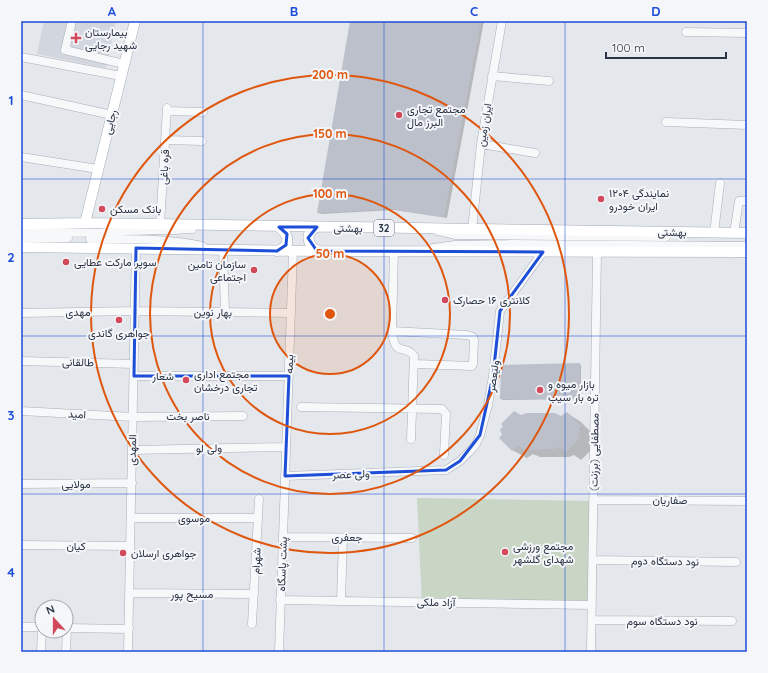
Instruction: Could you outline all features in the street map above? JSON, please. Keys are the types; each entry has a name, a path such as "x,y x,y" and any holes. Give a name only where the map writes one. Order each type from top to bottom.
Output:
{"main road":[{"name":"رجایی","path":"85,224 135,21"},
{"name":"بهشتی","path":"21,224 746,234"},
{"path":"277,251 284,248 287,242 286,234 279,227"},
{"path":"317,227 310,231 308,238 310,245 318,251"},
{"name":"بهشتی","path":"21,247 277,251 747,252"}],"street":[{"path":"72,21 65,50 124,64"},
{"name":"ایران زمین","path":"472,230 480,144 502,21"},
{"path":"686,32 747,33"},
{"path":"21,57 121,76"},
{"path":"492,76 549,81"},
{"path":"21,95 112,115"},
{"name":"قره باغی","path":"160,225 167,109 203,112"},
{"path":"666,122 747,125"},
{"path":"165,140 202,141"},
{"path":"480,144 535,153"},
{"path":"21,157 98,169"},
{"path":"714,233 720,183"},
{"path":"734,233 738,201 747,201"},
{"path":"21,230 98,233 174,230 221,226"},
{"path":"428,229 462,236 746,234"},
{"path":"21,238 151,239 180,242 220,250 225,312"},
{"path":"409,251 455,245 747,246"},
{"name":"المهدی","path":"128,652 136,248"},
{"name":"بیمه","path":"285,476 293,251"},
{"path":"394,251 392,331 394,345 398,348 412,352 415,364 412,439"},
{"name":"ولیعصر","path":"418,472 446,470 460,461 476,444 488,405 493,376 500,311 543,252"},
{"name":"مصطفایی (برزنت)","path":"591,652 597,252"},
{"name":"بهار نوین","path":"135,311 291,313"},
{"name":"مهدی","path":"21,313 135,311"},
{"path":"392,331 467,335 472,337 474,340 472,366 415,364"},
{"name":"طالقانی","path":"21,361 134,364"},
{"name":"شعار","path":"134,376 289,376"},
{"path":"301,407 442,408 446,414 444,455"},
{"name":"امید","path":"21,411 133,416"},
{"name":"ناصر بخت","path":"133,416 243,416"},
{"name":"ولی لو","path":"132,450 286,447"},
{"name":"ولی عصر","path":"285,476 418,472"},
{"name":"پشت پاسگاه","path":"278,652 285,476"},
{"name":"مولایی","path":"21,484 132,483"},
{"name":"شهرام","path":"252,624 259,499"},
{"name":"صفاریان","path":"594,500 747,501"},
{"name":"موسوی","path":"131,518 258,518"},
{"name":"جعفری","path":"283,537 412,538"},
{"path":"340,601 343,538"},
{"name":"کیان","path":"21,546 130,546"},
{"name":"نود دستگاه دوم","path":"593,560 736,562"},
{"name":"مسیح پور","path":"129,593 254,594"},
{"name":"آزاد ملکی","path":"280,600 592,605"},
{"name":"نود دستگاه سوم","path":"592,620 732,621"},
{"path":"21,627 34,627"},
{"path":"74,628 129,629"},
{"path":"41,652 42,639"},
{"path":"66,639 66,652"}],"highlighted area":[{"path":"279,227 317,227 308,238 317,251 543,252 500,311 493,376 480,435 460,461 446,470 285,476 289,376 134,376 136,248 277,251 286,245 287,234"}],"shaded area":[{"name":"بیمارستان شهید رجایی","path":"44,21 116,21 106,68 37,54"}],"green space":[{"name":"مجتمع ورزشی شهدای گلشهر","path":"417,498 591,501 589,603 422,605"}],"building":[{"name":"مجتمع تجاری البرز مال","path":"350,21 481,21 444,217 390,209 317,213"},
{"name":"بازار میوه و تره بار سیب","path":"580,363 579,399 500,399 501,365"},
{"path":"514,411 521,415 527,413 555,413 561,416 567,412 581,426 579,428 579,439 566,452 560,447 554,449 525,450 518,446 512,451 499,438 502,435 500,430 503,426 501,424"}],"place":[{"name":"بیمارستان شهید رجایی","path":"76,38"},
{"name":"مجتمع تجاری البرز مال","path":"399,115"},
{"name":"۱۲۰۴ نمایندگی ایران خودرو","path":"601,199"},
{"name":"بانک مسکن","path":"102,209"},
{"name":"سوپر مارکت عطایی","path":"66,262"},
{"name":"سازمان تامین اجتماعی","path":"254,270"},
{"name":"کلانتری ۱۶ حصارک","path":"445,300"},
{"name":"جواهری گاندی","path":"119,320"},
{"name":"مجتمع اداری تجاری درخشان","path":"186,380"},
{"name":"بازار میوه و تره بار سیب","path":"540,390"},
{"name":"مجتمع ورزشی شهدای گلشهر","path":"505,552"},
{"name":"جواهری ارسلان","path":"123,553"}]}
